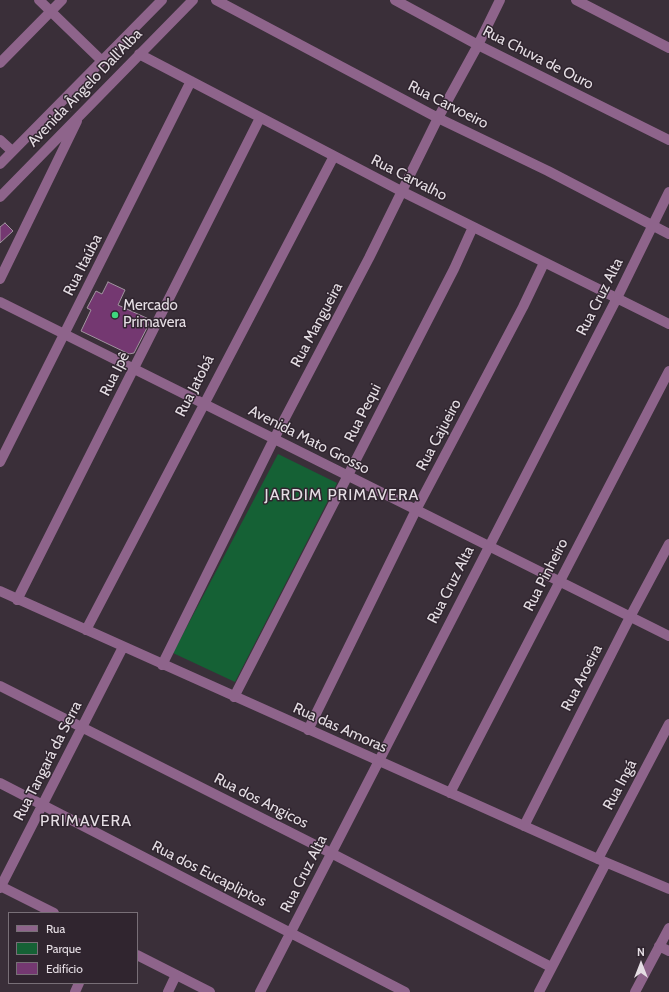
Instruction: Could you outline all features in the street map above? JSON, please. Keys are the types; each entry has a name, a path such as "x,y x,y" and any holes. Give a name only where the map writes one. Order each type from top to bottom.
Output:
{"street":[{"path":"39,0 101,60"},
{"path":"0,63 62,0"},
{"name":"Avenida Ângelo Dall'Alba","path":"0,164 101,60 162,0"},
{"name":"Avenida Ângelo Dall'Alba","path":"0,197 193,0"},
{"name":"Rua Carvoeiro","path":"216,0 438,118 669,234"},
{"name":"Rua Chuva de Ouro","path":"395,0 478,44 669,140"},
{"name":"Rua Mangueira","path":"162,665 274,439 403,192 438,118 500,0"},
{"path":"576,0 669,48"},
{"name":"Rua Carvalho","path":"139,54 403,192 669,324"},
{"name":"Rua Itaúba","path":"0,462 191,81"},
{"path":"0,279 82,112"},
{"name":"Rua Ipê","path":"17,600 260,118"},
{"path":"0,140 12,151"},
{"name":"Rua Jatobá","path":"86,630 334,156"},
{"name":"Rua Cruz Alta","path":"260,992 669,192"},
{"name":"Rua Pequi","path":"234,697 348,476 473,227"},
{"name":"Rua Cajueiro","path":"308,730 416,510 523,307 544,262"},
{"name":"Avenida Mato Grosso","path":"0,302 669,636"},
{"name":"Rua Pinheiro","path":"450,794 669,371"},
{"name":"Rua Aroeira","path":"524,826 630,617 669,544"},
{"name":"Rua das Amoras","path":"0,591 17,600 450,794 602,861 669,888"},
{"name":"Rua Tangará da Serra","path":"0,886 123,647"},
{"name":"Rua dos Angicos","path":"0,686 332,853 551,967"},
{"name":"Rua Ingá","path":"539,992 669,724"},
{"name":"Rua dos Eucapliptos","path":"0,783 405,992"},
{"path":"0,886 52,912"},
{"path":"635,992 669,928"},
{"path":"659,946 669,951"},
{"path":"138,956 210,992"},
{"path":"168,992 176,975"}],"path":[{"path":"59,118 71,111"}],"green space":[{"path":"278,454 337,483 235,682 173,653"}],"building":[{"path":"5,223 13,231 0,243 0,227"},
{"name":"Mercado Primavera","path":"108,282 125,290 118,305 151,320 134,353 129,354 81,331 91,310 87,308 96,291 102,294"}],"place":[{"name":"Mercado Primavera","path":"115,315"}],"district":[{"name":"JARDIM PRIMAVERA","path":"342,495"},
{"name":"PRIMAVERA","path":"86,821"}]}
